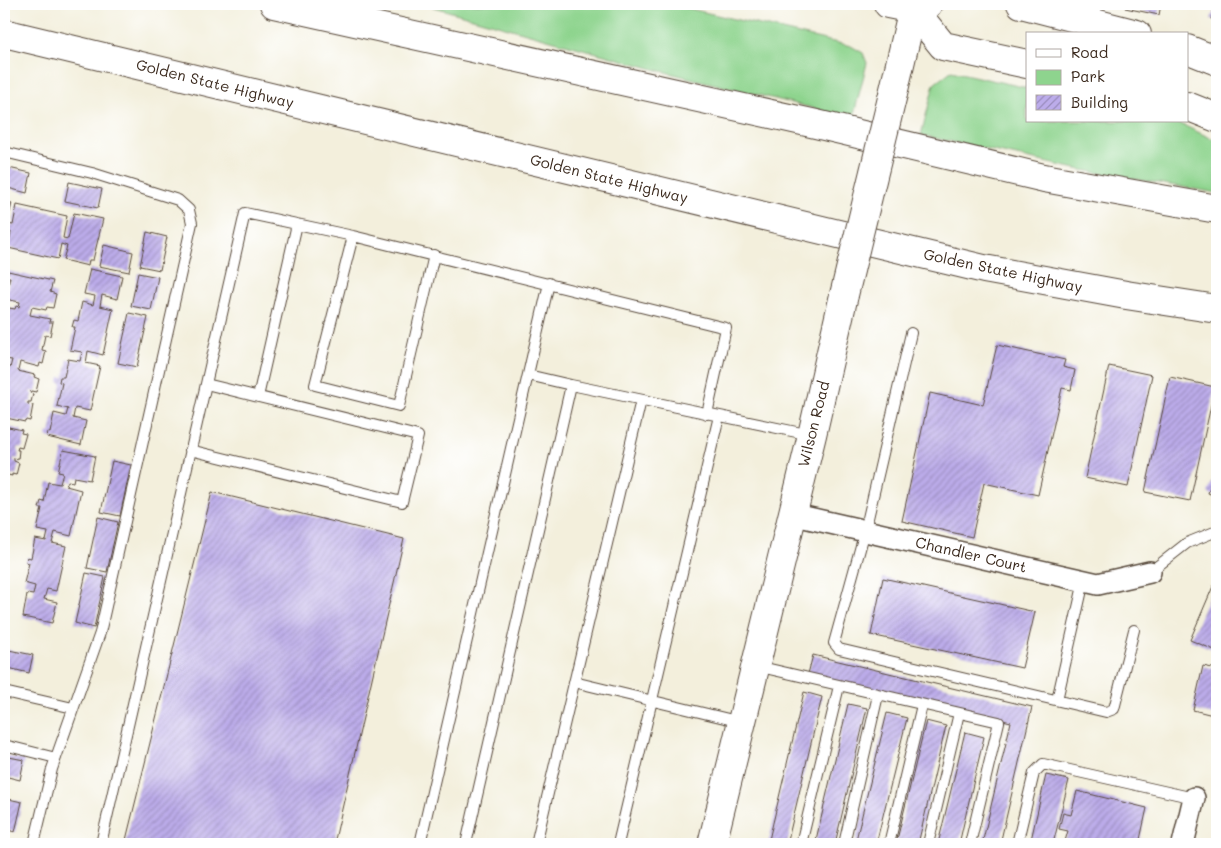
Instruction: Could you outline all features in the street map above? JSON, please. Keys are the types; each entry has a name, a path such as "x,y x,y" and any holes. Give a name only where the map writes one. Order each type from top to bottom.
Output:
{"main road":[{"path":"274,4 816,124 1044,178 1217,209"},
{"path":"1021,4 1086,16 1131,32"},
{"path":"911,5 943,46 1026,64"},
{"name":"Wilson Road","path":"712,844 893,94 911,5"},
{"name":"Golden State Highway","path":"6,34 984,269 1126,295 1217,309"},
{"path":"1188,49 1217,61"},
{"path":"1188,106 1217,118"}],"street":[{"name":"Chandler Court","path":"791,514 1098,584 1150,572"},
{"path":"1183,844 1194,798"}],"lane":[{"path":"4,152 92,173 178,200 189,210 192,223 100,633 56,758 34,844"},
{"path":"101,844 244,213 353,236 726,328 707,414"},
{"path":"258,397 297,224"},
{"path":"353,236 315,385 399,406 434,256"},
{"path":"420,844 549,283"},
{"path":"911,333 865,531 834,643 840,649 1106,712 1114,709 1134,630"},
{"path":"528,375 812,435"},
{"path":"190,450 402,502 418,436 206,384"},
{"path":"466,844 571,385"},
{"path":"536,844 640,400"},
{"path":"618,844 719,416"},
{"path":"1150,572 1187,543 1217,531"},
{"path":"1057,700 1084,581"},
{"path":"755,666 999,722 970,844"},
{"path":"574,682 741,722"},
{"path":"801,844 839,686"},
{"path":"4,692 73,708"},
{"path":"844,844 878,695"},
{"path":"889,844 922,705"},
{"path":"928,844 959,713"},
{"path":"4,745 56,758"},
{"path":"1017,844 1034,774 1043,764 1194,798"}],"green space":[{"path":"423,4 669,4 851,46 863,53 867,63 853,118 661,71"},
{"path":"951,71 1026,88 1026,122 1172,122 1183,125 1217,141 1217,193 1076,169 921,135 934,84"}],"building":[{"path":"1126,4 1161,4 1159,15 1125,8"},
{"path":"1217,4 1217,21 1211,19"},
{"path":"4,167 31,173 27,193 4,187"},
{"path":"69,182 102,189 98,208 65,201"},
{"path":"4,201 12,203 7,224 13,225 17,205 67,216 63,238 68,239 74,213 103,219 93,260 89,260 88,266 63,260 67,246 61,244 58,259 8,248 11,232 5,231 4,235"},
{"path":"147,232 167,237 160,270 140,266"},
{"path":"104,245 133,252 129,272 99,266"},
{"path":"90,269 122,276 117,299 102,295 100,306 113,309 103,355 88,351 86,363 100,366 90,411 75,408 73,418 86,421 81,445 47,437 48,432 50,433 54,413 66,416 68,409 57,406 62,383 59,382 60,377 64,377 68,359 80,361 82,352 70,350 75,327 72,327 74,320 78,321 82,302 93,305 95,296 84,294"},
{"path":"8,271 53,281 50,292 56,294 53,308 47,307 46,310 32,307 30,315 50,319 49,322 53,322 50,336 45,335 42,350 46,351 43,364 40,363 39,367 20,362 18,371 35,375 34,377 39,379 36,392 31,391 30,393 33,394 31,402 28,402 28,404 33,405 30,421 26,420 25,422 6,418 5,425 4,367 10,368 12,360 4,359 4,328 9,308 15,309 16,306 19,307 20,302 5,299 10,277 7,277"},
{"path":"138,273 158,277 151,310 131,306"},
{"path":"129,313 148,317 137,367 118,363"},
{"path":"997,345 1065,360 1063,367 1075,370 1071,390 1062,388 1038,495 984,483 972,537 902,521 930,393 983,405"},
{"path":"1109,366 1152,375 1128,487 1085,478"},
{"path":"1170,377 1215,387 1190,501 1145,492"},
{"path":"4,426 22,430 21,433 26,434 22,448 18,447 17,450 19,450 18,459 14,458 14,461 19,463 16,475 12,474 12,476 4,474"},
{"path":"63,450 95,456 90,480 74,477 73,482 68,481 66,486 81,490 71,536 55,532 52,543 66,546 56,591 47,589 44,599 57,602 52,623 23,617 27,594 33,595 35,586 24,583 29,563 26,562 27,557 31,558 35,539 46,541 48,532 37,530 42,508 39,508 41,501 44,502 48,482 60,484 63,473 58,472"},
{"path":"112,461 131,465 120,516 101,512"},
{"path":"1217,469 1217,497 1208,493"},
{"path":"212,492 404,539 334,844 125,844"},
{"path":"98,517 118,522 107,572 87,568"},
{"path":"86,573 105,577 94,628 75,623"},
{"path":"1217,577 1217,651 1190,640"},
{"path":"883,578 1035,612 1022,668 871,635"},
{"path":"4,649 33,655 29,673 4,667"},
{"path":"813,655 1032,707 1000,844 982,844 1011,722 808,674"},
{"path":"1203,666 1217,669 1217,716 1193,710"},
{"path":"804,692 822,697 787,844 768,844"},
{"path":"848,704 867,708 835,844 815,844"},
{"path":"887,713 907,718 876,844 855,844"},
{"path":"926,721 946,726 918,844 896,844"},
{"path":"965,732 984,737 959,844 938,844"},
{"path":"4,756 24,760 20,780 4,776"},
{"path":"1046,775 1069,780 1053,844 1030,844"},
{"path":"1077,791 1147,808 1139,844 1078,844 1065,841 1068,831 1059,829 1063,813 1071,815"},
{"path":"4,798 22,802 15,832 4,829"}]}
